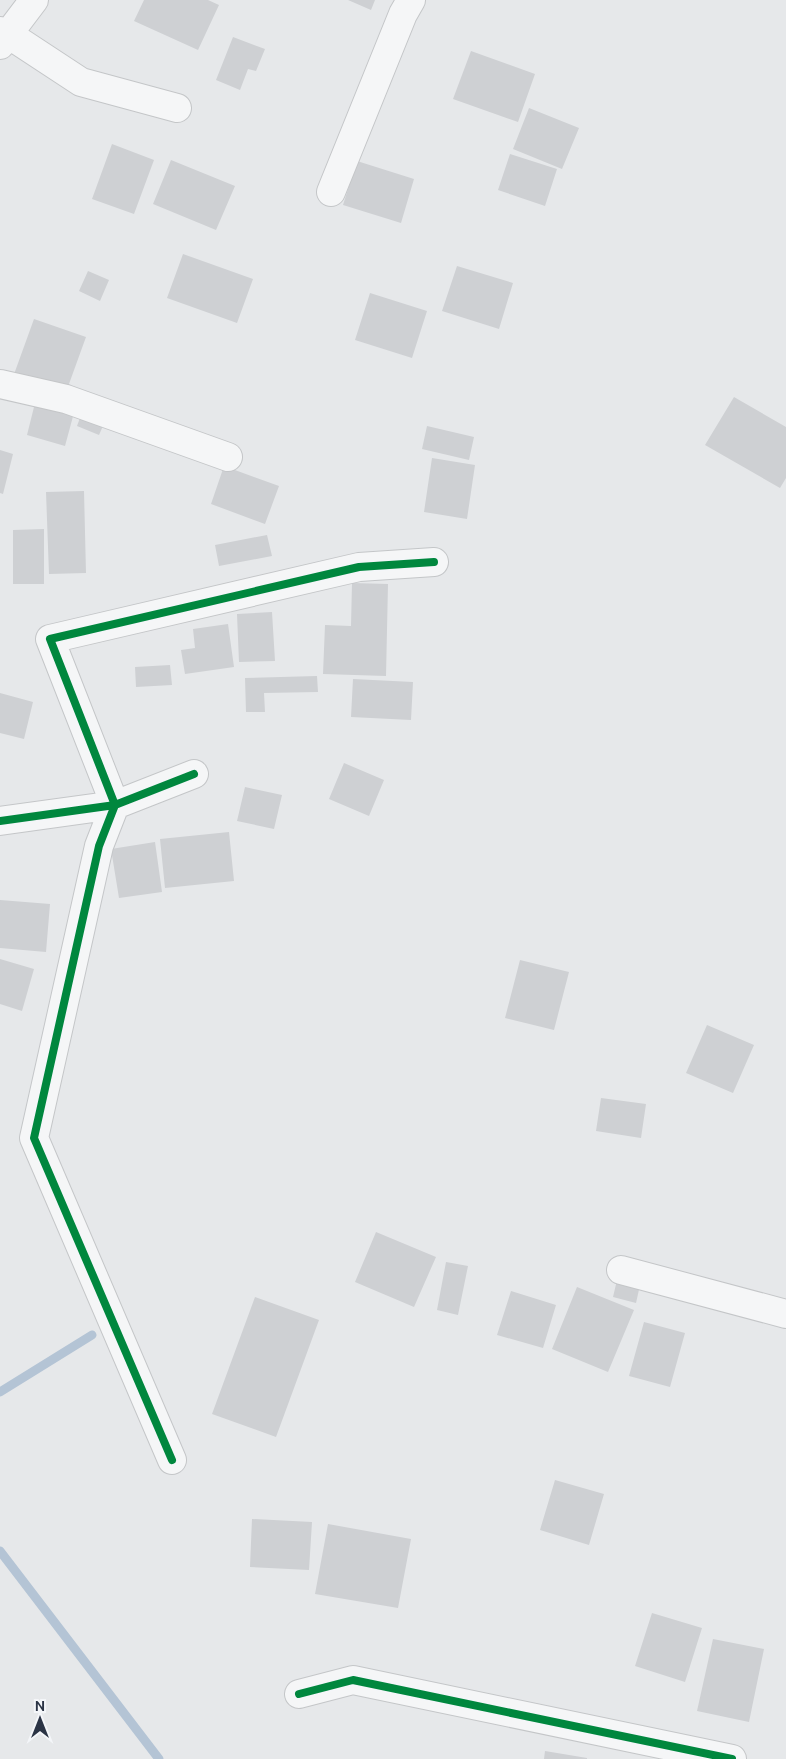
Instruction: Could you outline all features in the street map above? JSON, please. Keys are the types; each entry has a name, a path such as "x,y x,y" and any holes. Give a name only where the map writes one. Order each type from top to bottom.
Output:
{"street":[{"path":"34,0 3,37 81,82 177,108"},
{"path":"330,192 403,14 411,0"},
{"path":"0,384 66,399 228,457"},
{"path":"172,1460 34,1138 99,846 115,804 50,639 359,566 434,562"},
{"path":"0,821 115,804 194,774"},
{"path":"621,1270 786,1314"},
{"path":"299,1694 353,1680 732,1759"}],"building":[{"path":"144,0 208,0 219,5 198,50 134,21"},
{"path":"348,0 375,0 371,10"},
{"path":"233,37 265,49 256,71 248,69 240,90 216,80"},
{"path":"471,51 535,74 518,122 453,99"},
{"path":"529,108 579,128 562,169 513,149"},
{"path":"112,144 154,160 134,214 92,199"},
{"path":"510,154 557,169 545,206 498,190"},
{"path":"171,160 235,186 216,230 153,204"},
{"path":"357,161 414,179 401,223 343,205"},
{"path":"183,254 253,279 237,323 167,298"},
{"path":"457,266 513,283 499,329 442,311"},
{"path":"88,271 109,280 100,301 79,291"},
{"path":"370,293 427,311 412,358 355,340"},
{"path":"34,319 86,337 65,395 13,377"},
{"path":"734,397 786,427 786,478 780,488 705,445"},
{"path":"36,399 75,409 65,446 27,435"},
{"path":"83,410 106,419 99,435 77,426"},
{"path":"427,426 474,437 469,460 422,449"},
{"path":"0,450 13,454 3,494 0,493"},
{"path":"432,458 475,465 467,519 424,512"},
{"path":"224,466 279,486 265,524 211,504"},
{"path":"84,491 86,573 49,574 46,492"},
{"path":"44,529 44,584 13,584 13,530"},
{"path":"267,535 272,556 219,566 215,545"},
{"path":"352,583 388,584 386,676 323,674 325,625 351,626"},
{"path":"272,612 275,661 239,662 237,614"},
{"path":"228,624 234,667 185,674 181,650 195,648 193,629"},
{"path":"170,665 172,685 136,687 135,667"},
{"path":"317,676 318,692 264,693 265,712 246,712 245,678"},
{"path":"353,679 413,682 411,720 351,717"},
{"path":"0,693 33,702 24,739 0,733"},
{"path":"344,763 384,780 369,816 329,799"},
{"path":"245,787 282,795 274,829 237,821"},
{"path":"229,832 234,881 165,888 160,839"},
{"path":"155,842 162,892 119,898 111,849"},
{"path":"0,900 50,904 46,952 0,948"},
{"path":"0,959 34,969 22,1011 0,1004"},
{"path":"520,960 569,972 554,1030 505,1018"},
{"path":"707,1025 754,1045 733,1093 686,1073"},
{"path":"601,1098 646,1104 641,1138 596,1131"},
{"path":"376,1232 436,1257 414,1307 355,1282"},
{"path":"446,1262 468,1266 458,1315 437,1310"},
{"path":"617,1280 640,1285 636,1303 613,1297"},
{"path":"577,1287 634,1310 608,1372 552,1349"},
{"path":"511,1291 556,1305 543,1348 497,1335"},
{"path":"255,1297 319,1320 276,1437 212,1414"},
{"path":"644,1322 685,1333 670,1387 629,1376"},
{"path":"555,1480 604,1494 589,1545 540,1530"},
{"path":"252,1519 312,1522 309,1570 250,1567"},
{"path":"328,1524 411,1539 398,1608 315,1594"},
{"path":"652,1613 702,1628 685,1682 635,1666"},
{"path":"713,1639 764,1649 749,1722 697,1711"},
{"path":"545,1751 587,1758 587,1759 544,1759"}],"waterway":[{"path":"0,1392 92,1335"},
{"path":"0,1551 159,1759"}],"cycle path":[{"path":"0,821 115,805 50,639 359,567 434,562"},
{"path":"172,1460 34,1138 99,846 115,805 194,774"},
{"path":"299,1694 353,1680 732,1759"}]}
